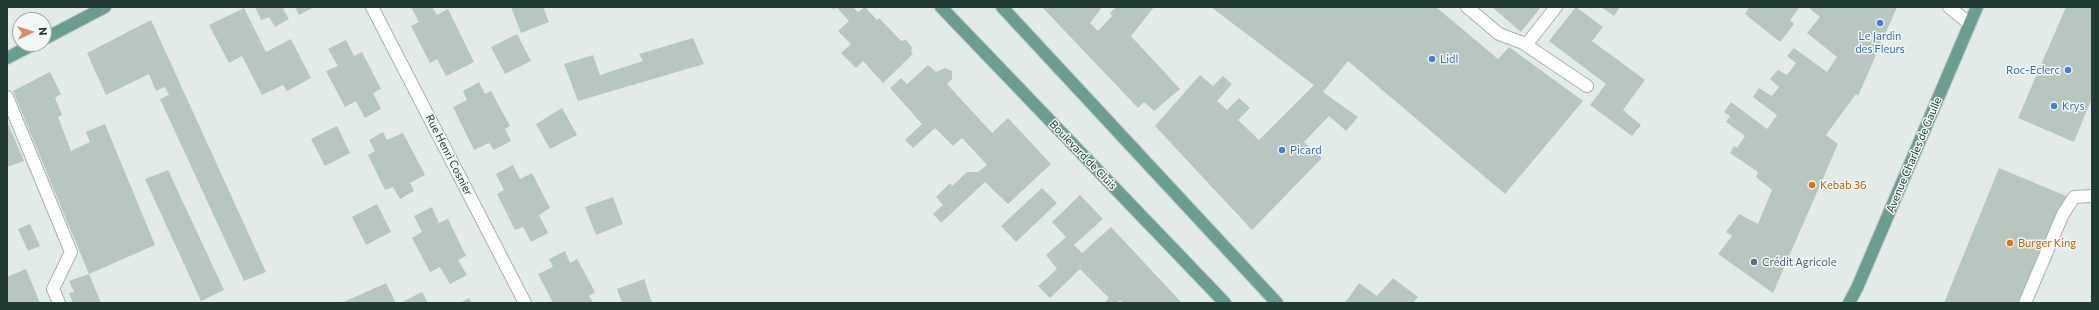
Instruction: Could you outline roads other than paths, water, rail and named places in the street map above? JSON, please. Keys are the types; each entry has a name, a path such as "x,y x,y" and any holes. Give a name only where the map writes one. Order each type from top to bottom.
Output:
{"main road":[{"path":"52,35 105,7"},
{"name":"Boulevard de Cluis","path":"941,7 1225,303"},
{"path":"1002,7 1278,303"},
{"name":"Avenue Charles de Gaulle","path":"1849,303 1858,288 1977,7"},
{"path":"7,58 19,52"}],"street":[{"name":"Rue Henri Cosnier","path":"372,7 525,303"},
{"path":"1467,7 1499,34 1526,45 1587,86"},
{"path":"1526,45 1556,7"},
{"path":"1949,7 1970,24"},
{"path":"7,97 71,252 53,289 59,303"},
{"path":"2025,303 2062,214 2074,197 2092,196"}],"place":[{"name":"Le Jardin des Fleurs","path":"1880,23"},
{"name":"Lidl","path":"1432,59"},
{"name":"Roc-Eclerc","path":"2068,70"},
{"name":"Krys","path":"2054,106"},
{"name":"Picard","path":"1282,150"},
{"name":"Kebab 36","path":"1812,185"},
{"name":"Burger King","path":"2010,243"},
{"name":"Crédit Agricole","path":"1754,262"}]}
